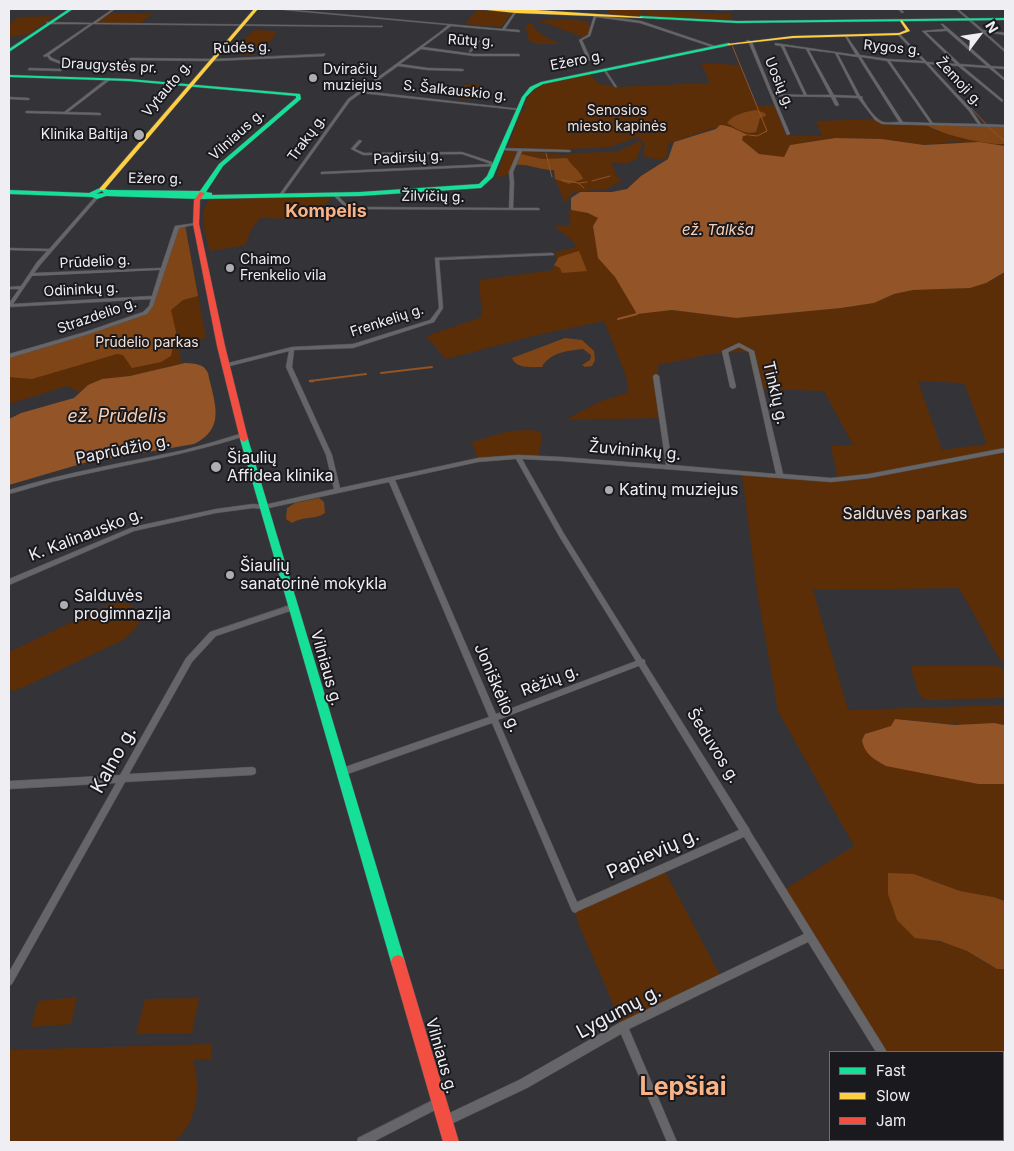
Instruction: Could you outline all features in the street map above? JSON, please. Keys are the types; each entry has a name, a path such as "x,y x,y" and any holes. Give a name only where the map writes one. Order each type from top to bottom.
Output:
{"main road":[{"path":"49,23 61,9"},
{"path":"9,50 71,9"},
{"name":"Vytauto g.","path":"100,193 210,60 256,9"},
{"path":"479,9 737,22 879,22 1005,19"},
{"path":"775,43 846,36 899,34 908,31 906,20"},
{"name":"Ežero g.","path":"9,192 280,196 473,188 487,182 526,94 541,83 712,46 749,40 775,43"},
{"name":"Draugystės pr.","path":"9,77 108,80 292,93 299,97 295,101"},
{"name":"Vilniaus g.","path":"295,101 221,166 200,195 196,224 243,435 451,1142"}],"street":[{"path":"30,69 60,70 66,65 46,55 114,9"},
{"path":"284,9 519,31"},
{"path":"715,9 732,10 737,22"},
{"path":"899,9 906,20"},
{"path":"957,9 1004,49"},
{"path":"503,29 517,10"},
{"path":"589,60 580,40 589,36 595,16 651,25 712,46"},
{"path":"49,23 382,26"},
{"name":"Trakų g.","path":"280,196 338,112 359,92 451,24"},
{"path":"942,25 1005,80"},
{"path":"948,30 923,31 1002,101"},
{"path":"983,31 1005,34"},
{"name":"Žemoji g.","path":"899,34 970,110 980,125"},
{"path":"846,36 902,124"},
{"name":"Uosių g.","path":"749,40 788,134"},
{"path":"470,52 478,41"},
{"path":"775,43 806,96"},
{"name":"Rygos g.","path":"775,43 888,60 1005,68"},
{"name":"Rūtų g.","path":"421,48 474,55 519,55"},
{"path":"807,48 837,105"},
{"path":"836,52 874,119 882,123 1005,126"},
{"name":"Rūdės g.","path":"131,59 210,60 324,55"},
{"path":"888,60 932,124"},
{"path":"397,65 428,69 462,70"},
{"path":"604,70 616,86"},
{"path":"65,113 88,93 96,90 108,80"},
{"name":"S. Šalkauskio g.","path":"359,92 518,109"},
{"path":"772,95 860,97"},
{"path":"9,98 28,99"},
{"path":"27,112 100,114"},
{"path":"360,141 353,149 363,154 462,153 496,165"},
{"path":"502,149 569,151"},
{"path":"511,209 512,183 510,172 520,150"},
{"name":"Padirsių g.","path":"322,173 496,165"},
{"name":"Vytauto g.","path":"9,306 30,275 100,193"},
{"name":"Žilvičių g.","path":"334,194 345,205 361,208 538,209"},
{"name":"Strazdelio g.","path":"9,356 145,313 154,297 177,227 196,224"},
{"path":"9,249 51,250"},
{"name":"Frenkelių g.","path":"226,365 292,349 353,346 432,321 441,308 437,259 552,254"},
{"name":"Prūdelio g.","path":"30,275 162,269"},
{"path":"9,288 21,287"},
{"name":"Odininkų g.","path":"9,306 154,297"},
{"name":"Tinklų g.","path":"733,387 725,351 739,345 751,351 780,476"},
{"path":"292,349 289,367 329,455 337,490"},
{"path":"656,376 669,467"},
{"name":"Paprūdžio g.","path":"9,492 43,481 162,458 243,435"},
{"name":"Žuvininkų g.","path":"264,507 478,460 518,457 831,480 848,479 1005,450"},
{"name":"Šeduvos g.","path":"518,457 561,534 881,1051"},
{"name":"Joniškėlio g.","path":"391,479 575,908"},
{"name":"K. Kalinausko g.","path":"9,582 133,529 216,511 253,506 264,507"},
{"name":"Kalno g.","path":"9,980 189,660 213,634 293,607"},
{"name":"Rėžių g.","path":"342,772 495,718 642,662"},
{"path":"9,785 252,771"},
{"name":"Papievių g.","path":"575,908 746,831"},
{"name":"Lygumų g.","path":"445,1121 523,1084 623,1027 810,936"},
{"path":"623,1027 672,1142"},
{"path":"362,1142 439,1102"}],"green space":[{"path":"610,9 640,9 644,15 648,14 642,10 731,14 732,20 607,15"},
{"path":"477,10 512,13 501,27 465,24"},
{"path":"111,13 152,14 141,23 96,23"},
{"path":"54,16 29,34 9,37 9,25 18,17"},
{"path":"550,19 589,21 588,25 591,25 588,36 583,37 545,23 537,23"},
{"path":"532,23 534,26 532,27 549,39 564,44 537,44 528,40 526,28 527,24"},
{"path":"255,30 277,31 271,41 262,41 251,55 233,54 250,33"},
{"name":"Senosios miesto kapinės","path":"701,63 739,65 756,106 774,105 786,135 822,136 816,121 874,119 882,123 1005,126 927,126 937,131 954,134 962,139 1005,144 1005,146 951,142 924,145 882,139 835,138 790,145 784,158 759,154 742,140 743,136 748,135 723,125 669,143 666,158 659,160 643,156 645,143 637,137 610,147 550,150 508,147 529,96 543,84 561,78 590,74 597,83 615,87 710,83"},
{"path":"475,84 484,87 477,98 467,100 454,97 464,85"},
{"path":"756,110 765,113 766,116 760,118 756,132 745,132 727,123 736,115"},
{"path":"926,125 1005,127 1005,144 964,139"},
{"path":"639,141 642,143 637,159 625,164 612,162 616,176 622,181 606,189 574,192 567,198 566,206 555,179 569,184 570,164 567,158 542,159 531,156 511,167 509,174 496,178 504,153 510,150 566,155 572,153 617,152"},
{"path":"521,154 542,159 567,158 583,179 569,184 555,179 554,170 514,165"},
{"path":"333,196 311,219 260,218 251,230 245,245 210,251 203,216 207,203 212,199"},
{"name":"Salduvės parkas","path":"571,210 588,213 599,218 593,226 598,258 615,277 641,313 672,310 736,318 841,308 874,303 894,294 913,290 970,288 997,278 1005,272 1005,665 998,657 959,588 813,590 848,710 1005,705 1005,726 994,723 964,725 895,719 892,726 865,734 862,740 978,784 1005,784 1005,901 960,891 914,874 915,938 954,946 971,953 989,965 1005,969 1005,1142 937,1141 1004,1141 1004,1051 881,1051 782,891 854,846 778,711 757,590 742,474 838,480 831,446 853,445 824,391 757,389 748,352 716,353 658,365 659,418 565,420 599,402 629,392 625,373 604,321 537,335 446,359 426,336 482,317 479,280 554,270 554,265 584,271 566,257 559,257 555,261 556,252 576,247 573,241 554,226 571,225 568,211","holes":["918,381 964,383 987,444 942,450"]},
{"name":"Prūdelio parkas","path":"185,225 206,338 179,344 181,364 137,375 97,381 79,392 67,386 9,404 9,356 87,333 145,313 151,306"},
{"name":"Prūdelio parkas","path":"185,225 198,296 183,300 171,310 176,332 171,356 161,362 132,368 123,355 117,354 32,379 9,377 9,356 87,333 145,313 151,306 177,227"},
{"path":"579,251 587,271 562,273 560,268 554,265 559,257"},
{"path":"565,338 582,340 594,351 595,360 592,366 585,367 582,365 590,360 591,355 583,349 555,355 545,362 542,367 521,366 514,362 512,358"},
{"path":"532,430 542,433 539,458 518,457 478,460 472,442 509,431"},
{"path":"319,498 324,502 325,513 317,517 300,519 292,523 286,519 287,508 295,503"},
{"path":"119,602 133,606 141,618 137,627 123,640 24,687 14,691 9,689 9,652 110,604"},
{"path":"913,666 999,666 1005,670 1005,698 926,700 920,696 911,669"},
{"path":"665,871 722,979 623,1027 577,920 575,908"},
{"path":"888,873 914,874 960,891 1005,901 1005,969 997,969 967,951 940,941 915,938 897,920 888,894"},
{"path":"77,997 71,1024 31,1027 38,1001"},
{"path":"199,998 192,1033 136,1034 145,999"},
{"path":"212,1044 211,1059 193,1060 197,1082 195,1105 188,1126 173,1142 9,1142 9,1065 11,1063 9,1063 9,1050"}],"water":[{"name":"ež. Talkša","path":"720,125 731,127 749,135 743,136 742,140 759,154 784,157 790,145 835,138 882,139 924,145 979,142 1005,146 1005,272 986,283 970,288 913,290 894,294 874,303 841,308 736,318 672,310 637,314 615,277 598,258 593,226 598,218 588,213 571,210 571,198 580,192 612,192 627,189 641,176 668,159 674,142 716,129"},
{"name":"ež. Prūdelis","path":"185,363 201,366 208,373 216,413 215,422 204,438 194,444 84,463 9,485 9,419 21,413 74,398 88,385 102,379 130,376"},
{"path":"895,719 955,725 994,723 1004,725 1005,784 978,784 886,766 867,753 862,740 865,734 891,726"}],"waterway":[{"path":"732,45 767,131 757,136 749,135"},
{"path":"960,97 969,107"},
{"path":"971,108 986,124"},
{"path":"988,127 1005,141"},
{"path":"546,153 552,177"},
{"path":"592,181 610,176"},
{"path":"562,180 578,183 584,188"},
{"path":"579,183 587,182"},
{"path":"618,319 637,314"},
{"path":"381,373 432,367"},
{"path":"313,381 310,381 366,374"}],"traffic: fast":[{"path":"9,51 71,9"},
{"path":"641,17 737,22 1005,19"},
{"path":"199,197 360,194 481,186 490,177 524,97 532,88 541,83 729,44"},
{"path":"9,76 129,80 298,95 299,98 221,165 202,193 210,194"},
{"path":"199,197 106,194 97,197 91,194 102,189 107,192 202,193"},
{"path":"9,192 92,195"},
{"path":"244,439 398,962"}],"traffic: slow":[{"path":"102,189 256,9"},
{"path":"479,9 641,17"},
{"path":"516,12 519,9"},
{"path":"729,44 793,37 899,34 908,31 902,21"}],"traffic: jam":[{"path":"202,193 197,200 196,224 221,346 244,439"},
{"path":"398,962 451,1142"}],"place":[{"name":"Dviračių muziejus","path":"313,78"},
{"name":"Klinika Baltija","path":"139,135"},
{"name":"Chaimo Frenkelio vila","path":"230,268"},
{"name":"Šiaulių Affidea klinika","path":"216,467"},
{"name":"Katinų muziejus","path":"609,490"},
{"name":"Šiaulių sanatorinė mokykla","path":"230,575"},
{"name":"Salduvės progimnazija","path":"64,605"}],"district":[{"name":"Kompelis","path":"326,212"},
{"name":"Lepšiai","path":"683,1087"}]}
